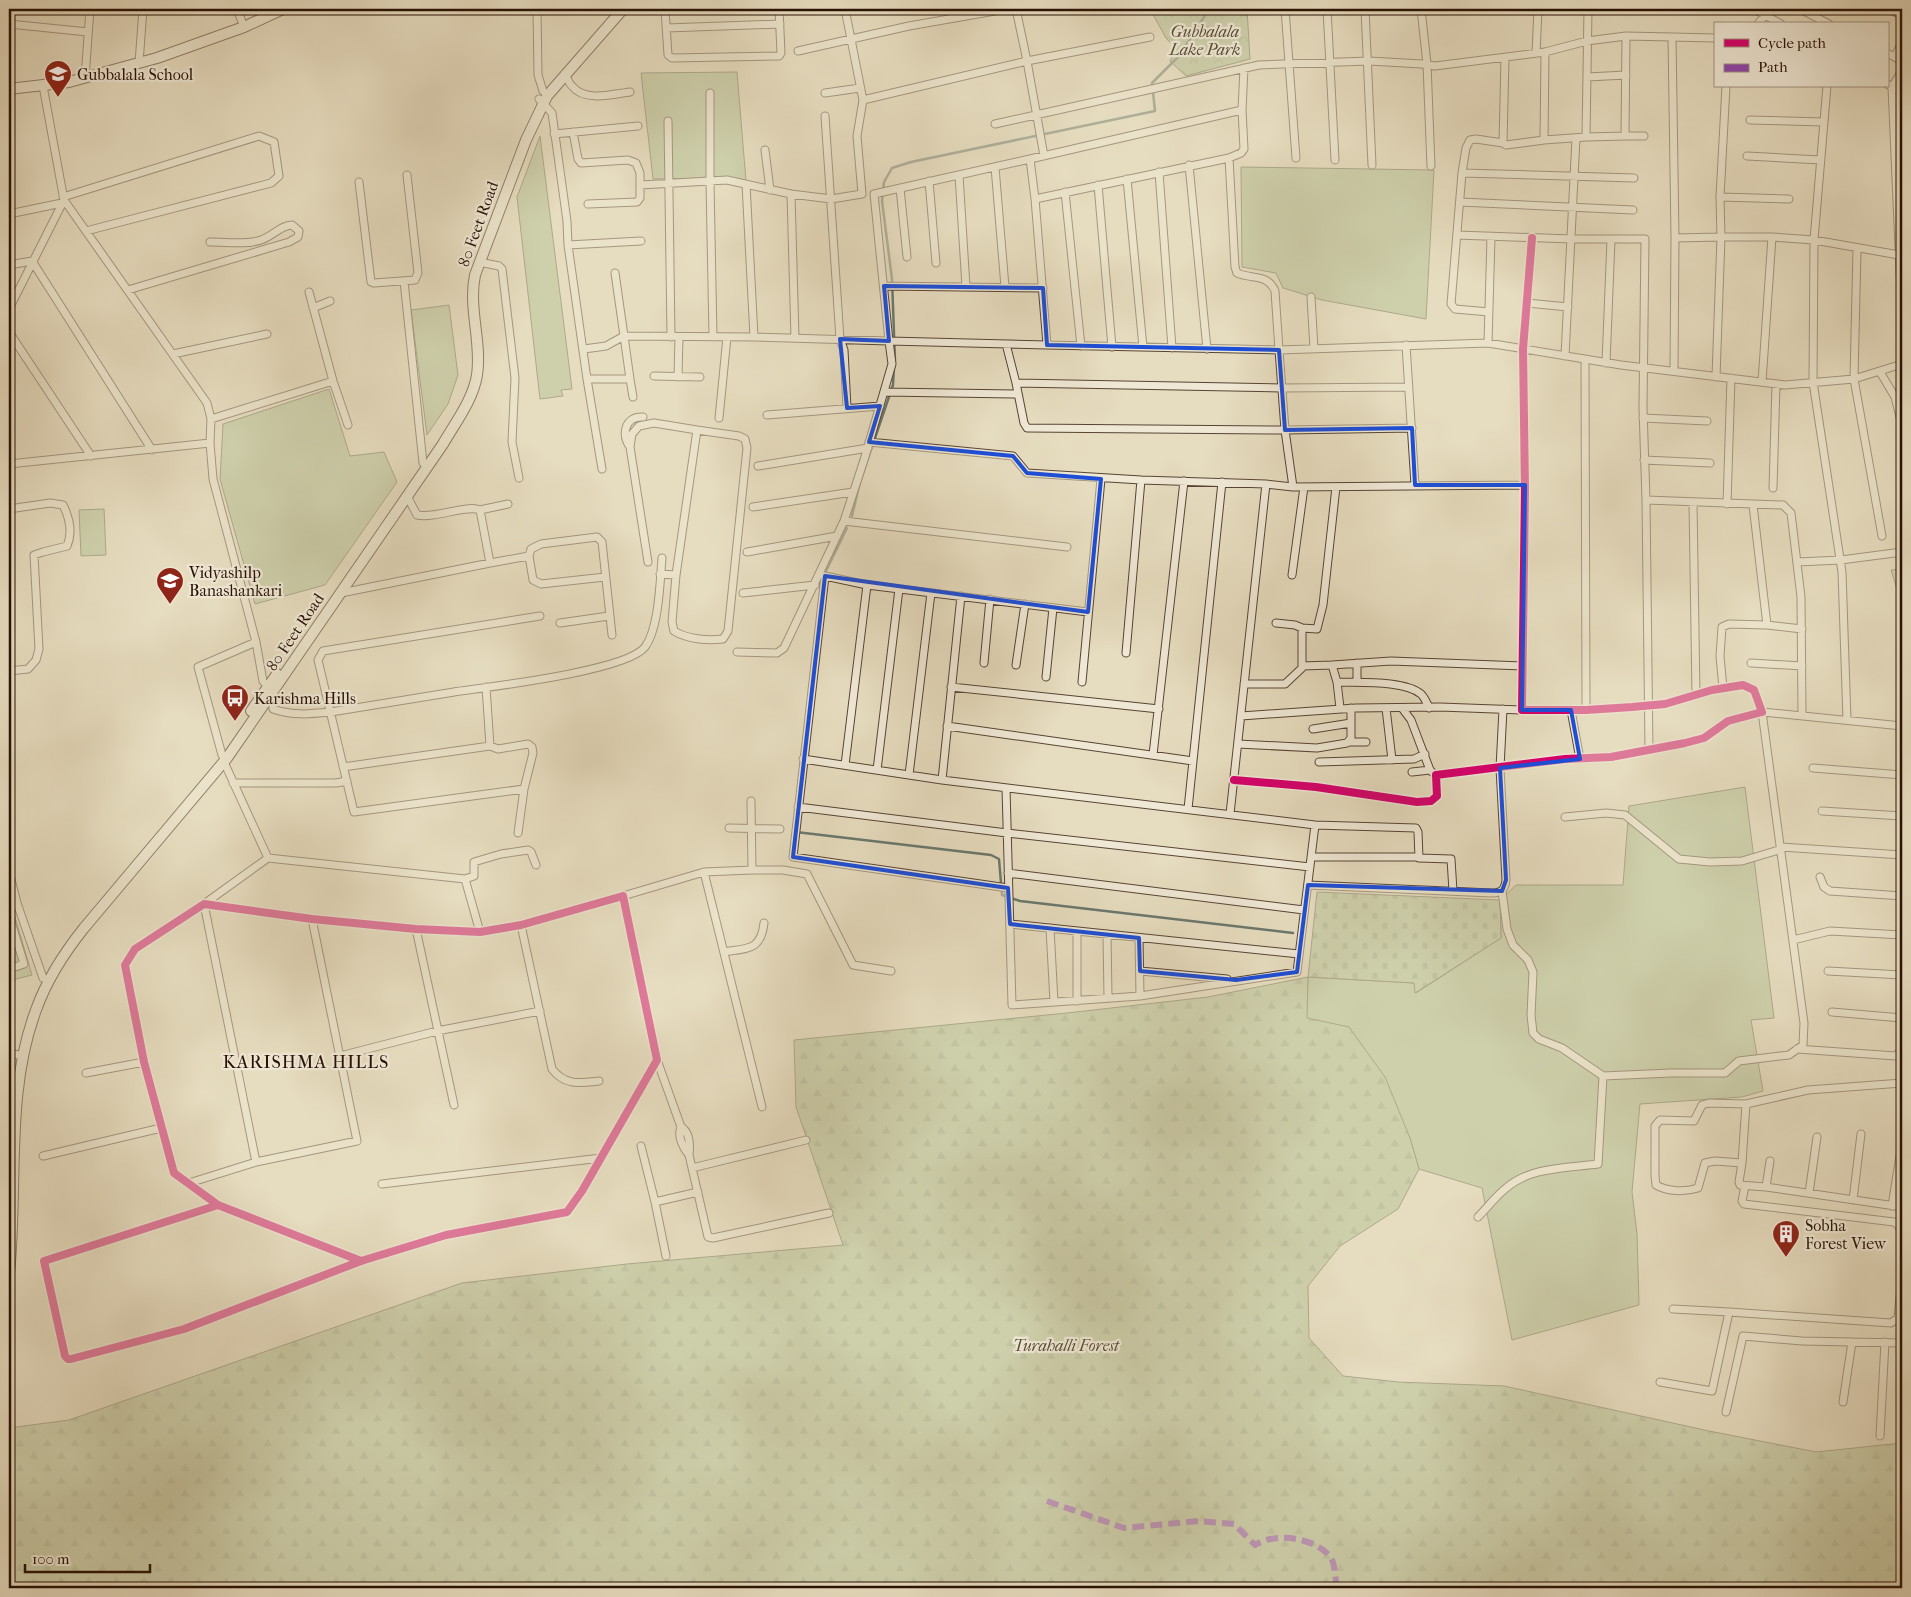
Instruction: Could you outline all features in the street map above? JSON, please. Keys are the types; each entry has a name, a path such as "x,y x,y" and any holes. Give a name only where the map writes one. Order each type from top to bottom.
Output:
{"main road":[{"path":"9,88 43,86 85,78 139,63 244,27 283,9"},
{"name":"80 Feet Road","path":"270,690 438,442 468,386 472,366 467,297 469,273 521,138 542,98 616,9"},
{"name":"80 Feet Road","path":"16,1054 47,984 62,958 223,758 443,444 474,388 477,374 478,360 473,288 479,262 542,98 547,96 565,73 623,9"},
{"name":"80 Feet Road","path":"9,1273 11,1154 18,1094 16,1054 27,1015 43,978 57,954 79,924 223,758"}],"street":[{"path":"85,78 90,9"},
{"path":"139,63 143,9"},
{"path":"237,9 244,27"},
{"path":"537,9 538,75 542,98 552,113 568,221 568,245 602,469"},
{"path":"665,9 668,54 672,58 776,57 781,53 779,9"},
{"path":"845,9 863,100 857,136 862,194"},
{"path":"798,51 909,26 1006,9"},
{"path":"1016,9 1044,156"},
{"path":"1286,9 1288,64 1296,158"},
{"path":"1327,9 1335,160"},
{"path":"1365,9 1372,165"},
{"path":"1421,9 1427,64 1431,166"},
{"path":"1536,53 1538,9"},
{"path":"1586,137 1588,9"},
{"path":"1754,9 1778,22"},
{"path":"1800,9 1825,22"},
{"path":"1889,9 1902,16"},
{"path":"1760,22 1766,15"},
{"path":"9,24 88,32"},
{"path":"666,28 780,24"},
{"path":"1625,136 1626,36"},
{"path":"995,124 1036,113 1259,64 1368,61 1435,66 1545,52 1587,41 1626,36 1714,38"},
{"path":"863,100 1027,60 1150,37"},
{"path":"1672,37 1675,238 1674,372"},
{"path":"1895,57 1902,42"},
{"path":"1544,140 1545,52"},
{"path":"1888,54 1902,61"},
{"path":"1503,143 1505,58"},
{"path":"1036,199 1229,158 1241,153 1244,149 1242,110 1244,68"},
{"path":"1902,71 1890,85 1894,112 1900,224 1899,255 1902,316"},
{"path":"565,73 573,88 588,95 630,92"},
{"path":"1587,77 1626,74"},
{"path":"1890,85 1902,92"},
{"path":"43,86 63,200 207,403 211,419 210,443 213,479 256,642 263,681 270,690 273,708 285,714 331,712 564,675 612,664 633,656 644,648 651,635 658,601 662,558"},
{"path":"825,93 860,88"},
{"path":"1716,377 1721,237 1720,197 1726,88"},
{"path":"1827,88 1814,240 1814,382 1841,560 1847,720"},
{"path":"710,93 714,337"},
{"path":"640,185 727,180 791,194 831,199 874,194 1030,160 1242,110"},
{"path":"1894,112 1902,117"},
{"path":"825,116 840,339 844,350 847,408"},
{"path":"1750,120 1824,122"},
{"path":"668,121 668,184 678,377"},
{"path":"554,134 638,126"},
{"path":"573,132 578,159 581,163 628,160 636,163 640,173 640,198 637,202 588,204"},
{"path":"9,214 63,200 259,136 274,142 279,176 271,183 86,231"},
{"path":"1489,312 1455,308 1451,304 1462,173 1466,148 1470,140 1476,139 1506,144 1586,137 1644,136"},
{"path":"1565,356 1576,138"},
{"path":"765,150 770,190"},
{"path":"1747,156 1821,160"},
{"path":"1229,158 1235,267 1237,273 1266,279 1272,283 1275,291 1285,430 1293,487"},
{"path":"1030,160 1036,199 1047,345"},
{"path":"1189,165 1207,349"},
{"path":"995,167 1005,287"},
{"path":"1159,172 1172,348"},
{"path":"1462,173 1634,178"},
{"path":"359,182 369,279 374,283 415,280 418,273 407,175"},
{"path":"959,175 966,287"},
{"path":"1127,179 1142,347"},
{"path":"929,182 936,263"},
{"path":"746,184 754,337"},
{"path":"1098,185 1112,347"},
{"path":"900,188 907,258"},
{"path":"1065,192 1080,346"},
{"path":"791,194 795,338"},
{"path":"738,652 777,653 784,648 844,521 871,444 892,364 874,194"},
{"path":"1720,197 1789,199"},
{"path":"9,309 63,200"},
{"path":"1460,202 1633,210"},
{"path":"128,290 289,242 298,237 299,231 292,225 286,225 271,236 259,241 246,243 210,242"},
{"path":"1457,235 1572,240 1644,238 1646,240 1643,368 1650,705 1649,750"},
{"path":"1488,343 1491,237"},
{"path":"1675,238 1721,237 1814,240 1899,255"},
{"path":"1522,710 1525,485 1523,349 1532,238"},
{"path":"1762,382 1772,238"},
{"path":"1606,363 1611,240"},
{"path":"568,245 641,242"},
{"path":"1857,249 1854,379 1882,536"},
{"path":"9,265 32,261"},
{"path":"32,261 152,450"},
{"path":"479,262 499,266 502,269 515,378 512,442 518,478"},
{"path":"616,273 632,397"},
{"path":"404,281 423,463"},
{"path":"884,286 1042,288"},
{"path":"309,292 333,381 348,425"},
{"path":"1311,297 1314,349"},
{"path":"313,308 330,301"},
{"path":"1526,303 1568,307"},
{"path":"9,332 91,456"},
{"path":"173,354 267,334"},
{"path":"584,349 606,346 624,336 754,337 1280,350 1488,343 1606,363 1785,385 1854,379 1902,364"},
{"path":"719,418 726,337"},
{"path":"1006,344 1026,428 1285,430 1412,428"},
{"path":"1406,346 1415,485"},
{"path":"1585,360 1586,710"},
{"path":"1880,372 1895,397 1902,425"},
{"path":"654,376 700,377"},
{"path":"1727,504 1731,378"},
{"path":"587,379 630,379"},
{"path":"211,419 333,381"},
{"path":"1016,383 1282,388 1409,387"},
{"path":"1773,488 1776,384"},
{"path":"884,392 1014,394"},
{"path":"767,415 880,406"},
{"path":"630,447 626,441 625,428 632,418 643,417"},
{"path":"1644,418 1707,421"},
{"path":"648,562 630,447 632,434 640,426 654,424 697,430 739,436 745,439 747,448 728,631 722,639 683,637 674,631 672,622 676,575 697,430"},
{"path":"9,464 210,443"},
{"path":"758,466 871,444 1013,456 1027,473 1101,479 1222,482 1293,487 1525,485"},
{"path":"1644,460 1710,463"},
{"path":"1082,682 1101,479"},
{"path":"1126,653 1141,480"},
{"path":"1154,755 1184,481"},
{"path":"1188,809 1222,482"},
{"path":"1230,814 1266,484"},
{"path":"1292,575 1304,487"},
{"path":"1276,623 1317,629 1322,605 1336,487"},
{"path":"753,507 853,492"},
{"path":"407,496 417,515 426,517 472,508 480,510 508,504"},
{"path":"1646,500 1783,505 1791,513 1801,597 1802,716"},
{"path":"9,509 50,502 63,505 70,518 70,538 67,546 34,555 39,648 36,660 28,669 9,670"},
{"path":"1693,503 1696,695"},
{"path":"1753,504 1767,625"},
{"path":"480,510 490,563"},
{"path":"844,521 1067,547"},
{"path":"747,552 837,536"},
{"path":"605,576 541,584 533,580 529,556 531,550 541,544 597,538 602,542 612,635"},
{"path":"1797,562 1841,560 1902,552"},
{"path":"340,593 529,556"},
{"path":"660,574 676,575"},
{"path":"1008,888 793,857 825,576 867,585 1088,612"},
{"path":"743,593 815,585"},
{"path":"845,765 867,585"},
{"path":"877,770 899,589"},
{"path":"909,775 931,593"},
{"path":"942,780 961,596"},
{"path":"984,664 990,599"},
{"path":"1016,665 1025,604"},
{"path":"1046,677 1053,608"},
{"path":"524,789 354,812 318,660 323,651 540,616"},
{"path":"560,623 610,616"},
{"path":"1723,688 1720,656 1722,628 1729,624 1767,625 1802,629"},
{"path":"1302,628 1303,667"},
{"path":"256,642 198,667 223,758 233,784 268,858"},
{"path":"1244,684 1285,684 1303,667 1357,663 1391,661 1523,666"},
{"path":"1357,663 1357,682"},
{"path":"1751,664 1802,666"},
{"path":"1332,665 1337,682 1340,708"},
{"path":"1337,682 1373,682 1413,689 1424,698 1429,708"},
{"path":"1241,716 1340,708 1586,710 1664,704 1723,688 1743,685 1754,690 1762,712 1781,848 1804,1037 1803,1045 1789,1055 1739,1061 1725,1073 1603,1076 1562,1048 1539,1039 1533,1033 1531,1015 1533,972 1528,960 1513,945 1507,929 1502,890"},
{"path":"486,687 490,746"},
{"path":"951,687 1159,709"},
{"path":"1349,742 1351,738 1350,708"},
{"path":"1386,708 1392,760"},
{"path":"1402,708 1411,720 1430,770 1436,775 1611,757 1649,750 1704,738 1728,721 1762,712 1902,726"},
{"path":"1308,885 1492,893 1502,890 1506,886 1500,768 1503,709"},
{"path":"1571,710 1580,759"},
{"path":"1313,729 1351,723"},
{"path":"947,726 1193,761"},
{"path":"1238,744 1317,748 1349,742 1366,742"},
{"path":"343,767 490,746 498,748 528,744 532,748 533,753 524,789 518,833"},
{"path":"1319,762 1414,759 1425,754"},
{"path":"803,759 942,780 1315,825 1416,828 1418,832 1418,857"},
{"path":"1813,768 1902,774"},
{"path":"1412,772 1430,770"},
{"path":"1234,780 1316,787 1417,802 1432,801 1437,796 1436,775"},
{"path":"233,784 336,784 346,781"},
{"path":"1006,788 1012,1005 1140,996 1297,972 1315,825"},
{"path":"751,801 752,870"},
{"path":"798,807 1310,867"},
{"path":"1822,811 1902,816"},
{"path":"1565,817 1606,813 1625,815 1679,859 1710,862 1742,861 1781,848 1902,855"},
{"path":"729,828 780,829"},
{"path":"360,1261 218,1205 174,1174 144,1062 125,965 135,949 204,904 268,858 466,879 474,876 474,862 501,854 528,850 531,852 536,864"},
{"path":"1311,857 1418,857 1451,859 1453,891"},
{"path":"204,904 312,919 416,929 480,932 521,925 704,872 784,870 807,874 853,965 892,971"},
{"path":"9,871 43,978"},
{"path":"704,872 762,1107"},
{"path":"1008,873 1304,910"},
{"path":"1820,877 1824,887 1830,891 1902,896"},
{"path":"466,879 480,932"},
{"path":"623,896 657,1060 681,1127 687,1133 690,1148 689,1154 708,1236 713,1238 829,1213"},
{"path":"9,904 18,903"},
{"path":"204,904 256,1162"},
{"path":"9,915 24,964 9,969"},
{"path":"189,1184 256,1162 357,1141 312,919"},
{"path":"724,952 748,948 757,944 762,937 764,923"},
{"path":"1010,924 1299,954"},
{"path":"521,925 552,1069 563,1081 575,1083 599,1081"},
{"path":"1050,928 1054,1002"},
{"path":"416,929 454,1106"},
{"path":"1077,931 1077,1001"},
{"path":"1793,940 1830,931 1902,935"},
{"path":"1107,934 1108,998"},
{"path":"1139,938 1140,996"},
{"path":"1140,971 1236,980"},
{"path":"1828,971 1902,975"},
{"path":"1797,1049 1896,1056 1902,1049 1902,981"},
{"path":"340,1056 437,1031 540,1011"},
{"path":"1832,1012 1902,1018"},
{"path":"218,1205 44,1261 64,1356 71,1359 184,1328 360,1261 446,1235 567,1212 601,1158 657,1060"},
{"path":"86,1073 144,1062"},
{"path":"1478,1217 1506,1188 1518,1180 1539,1171 1598,1164 1603,1076"},
{"path":"1742,1163 1714,1160 1705,1163 1698,1188 1691,1190 1664,1189 1656,1185 1655,1126 1660,1120 1694,1121 1702,1105 1709,1103 1746,1104 1808,1090 1902,1083"},
{"path":"1746,1104 1740,1186 1766,1187 1902,1207"},
{"path":"43,1156 161,1128"},
{"path":"1853,1200 1861,1134"},
{"path":"1808,1193 1817,1137"},
{"path":"692,1168 806,1140"},
{"path":"1892,1206 1902,1143"},
{"path":"641,1146 666,1256"},
{"path":"382,1184 601,1158"},
{"path":"1766,1187 1770,1160"},
{"path":"1745,1186 1742,1197 1743,1204 1894,1222 1902,1233"},
{"path":"655,1202 698,1192"},
{"path":"1673,1309 1891,1323 1898,1318 1902,1277"},
{"path":"1660,1382 1712,1391 1729,1312"},
{"path":"1726,1412 1743,1336 1802,1341 1902,1343"},
{"path":"1842,1402 1852,1342"},
{"path":"1880,1436 1885,1342"}],"highlighted area":[{"path":"884,286 1043,288 1047,345 1279,350 1285,430 1412,428 1415,485 1525,485 1522,710 1571,710 1580,759 1500,768 1506,880 1502,891 1308,885 1297,972 1236,980 1140,971 1139,938 1010,924 1008,888 793,857 825,576 1088,612 1101,479 1027,473 1013,456 869,442 880,406 847,408 840,339 889,341"}],"green space":[{"name":"Gubbalala Lake Park","path":"1150,9 1247,9 1250,59 1186,76 1170,61 1176,49 1166,38"},
{"path":"737,72 746,181 728,178 653,179 641,73"},
{"path":"540,136 572,389 561,390 563,396 540,399 517,197"},
{"path":"1241,167 1434,170 1426,319 1322,300 1283,288 1276,273 1242,267"},
{"path":"449,305 458,375 448,404 427,435 411,310"},
{"path":"329,389 350,456 384,452 397,482 325,585 255,604 220,479 223,424"},
{"path":"104,509 106,555 81,556 79,510"},
{"path":"1902,569 1902,605 1891,570"},
{"path":"1745,787 1774,1018 1751,1020 1763,1091 1742,1097 1640,1104 1632,1192 1637,1234 1639,1305 1512,1340 1482,1188 1419,1169 1410,1138 1306,1018 1308,977 1414,983 1416,993 1501,938 1500,900 1516,885 1623,885 1629,806"},
{"path":"1317,892 1500,900 1501,938 1415,993 1414,983 1308,977"},
{"path":"9,907 12,907 32,975 9,981"},
{"name":"Turahalli Forest","path":"1308,977 1307,1018 1349,1027 1385,1077 1410,1138 1419,1169 1398,1209 1340,1246 1308,1286 1309,1338 1343,1376 1398,1382 1504,1386 1709,1431 1816,1452 1902,1443 1902,1588 9,1588 9,1428 69,1420 462,1283 627,1264 843,1245 796,1107 794,1040 1208,997"}],"waterway":[{"path":"895,361 892,279 882,201 884,182 892,168 911,162 1155,111 1152,83 1180,55 1209,9"},
{"path":"852,516 860,482 893,385 894,367"},
{"path":"824,575 847,528"},
{"path":"796,832 991,855 999,859 1002,895 1020,901 1293,933"}],"marked path":[{"path":"1047,1501 1124,1528 1199,1521 1234,1524 1255,1545 1268,1539 1278,1538 1311,1543 1326,1552 1331,1558 1338,1588"}],"cycle path":[{"path":"1234,780 1316,787 1417,802 1431,801 1437,796 1436,775 1565,759 1611,757 1685,743 1704,738 1728,721 1762,712 1754,690 1743,685 1712,690 1665,704 1586,710 1522,710 1525,490 1523,349 1532,238"},
{"path":"218,1205 44,1261 65,1356 68,1359 184,1329 361,1261 446,1235 567,1212 582,1191 657,1060 623,896 521,925 480,932 416,929 312,919 204,904 135,949 125,965 144,1062 174,1173 218,1205 361,1261"}],"place":[{"name":"Gubbalala School","path":"58,98"},
{"name":"Vidyashilp Banashankari","path":"170,605"},
{"name":"Karishma Hills","path":"235,722"},
{"name":"Sobha Forest View","path":"1786,1258"}],"district":[{"name":"KARISHMA HILLS","path":"306,1062"}]}
